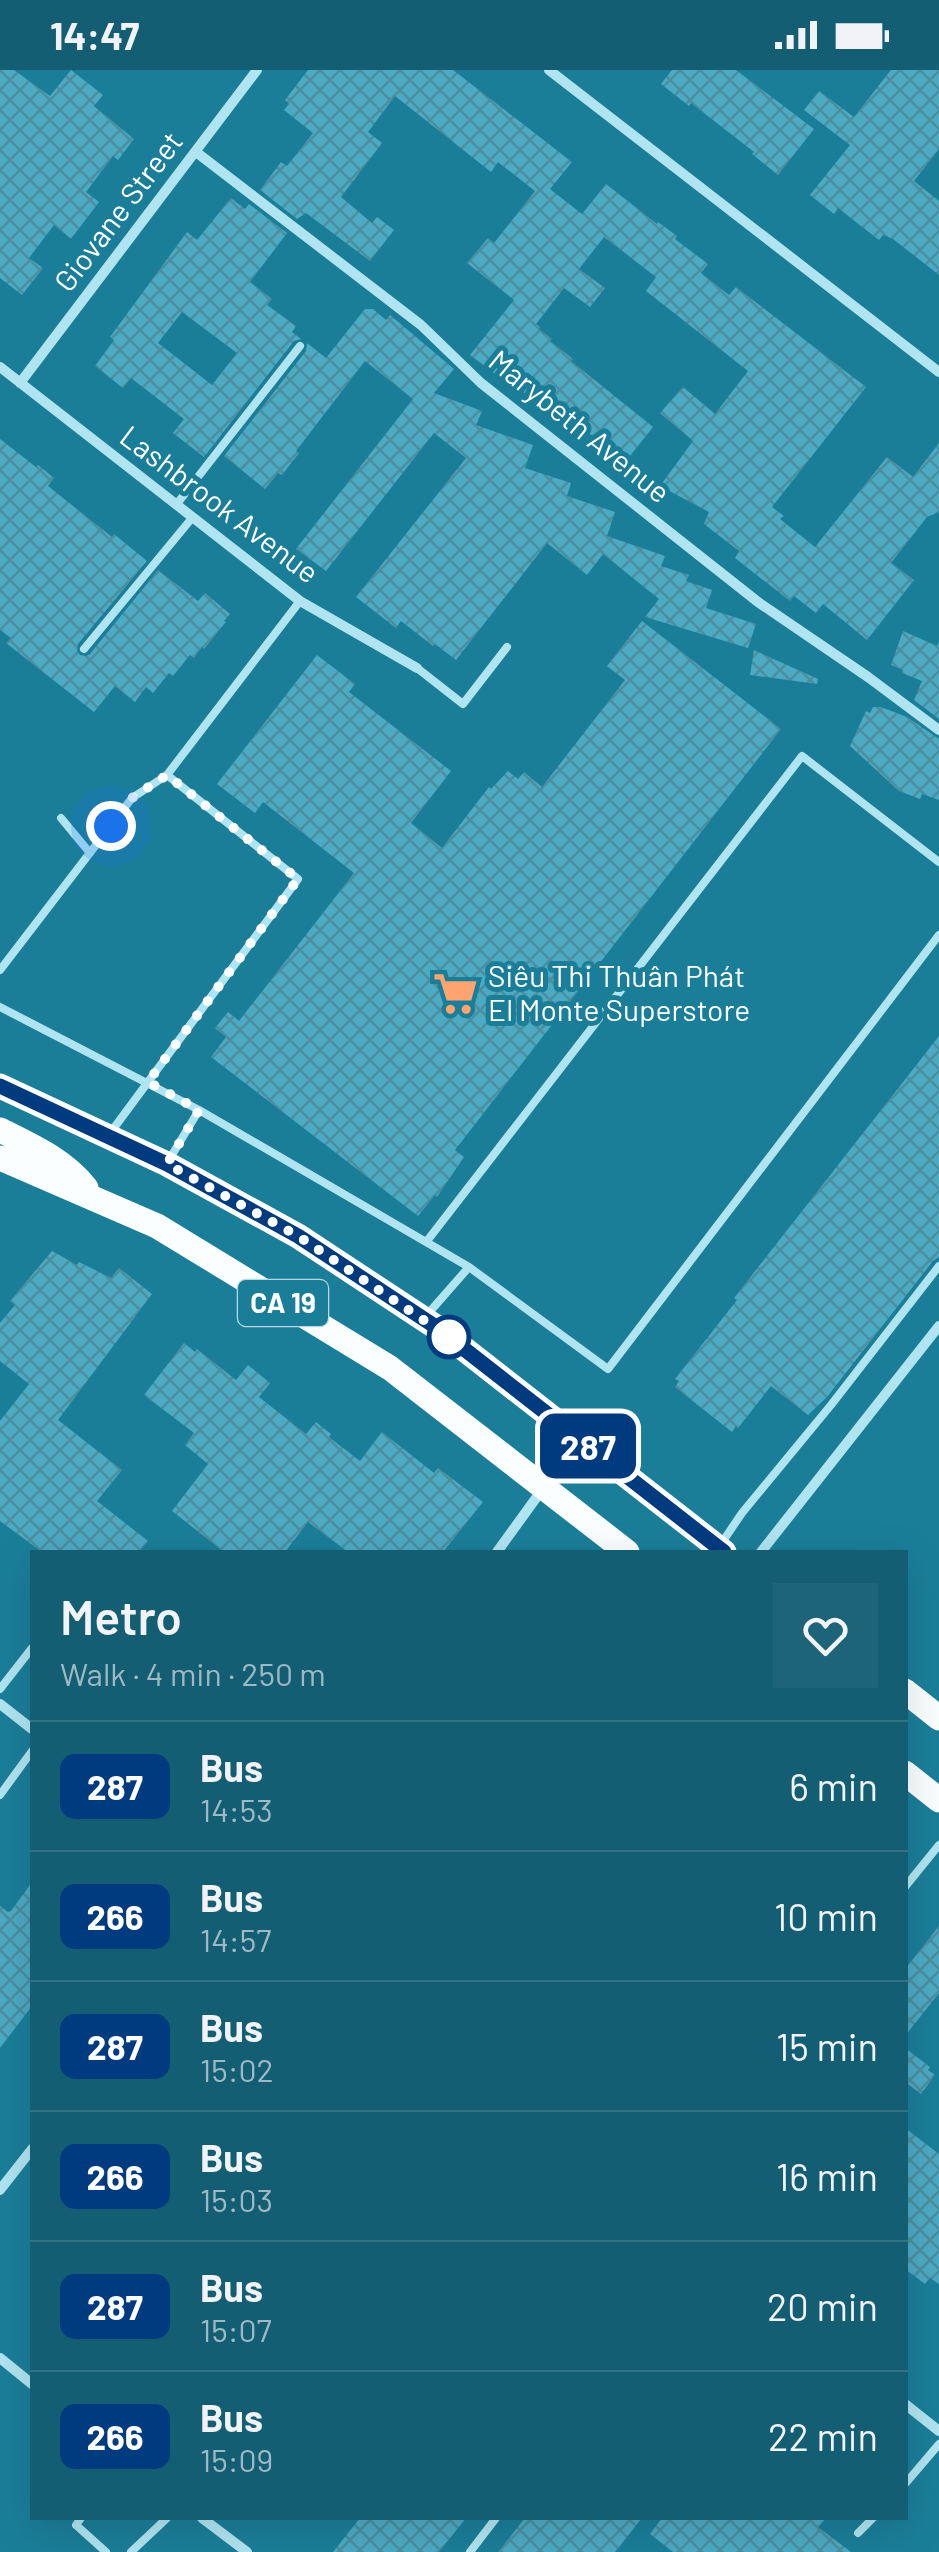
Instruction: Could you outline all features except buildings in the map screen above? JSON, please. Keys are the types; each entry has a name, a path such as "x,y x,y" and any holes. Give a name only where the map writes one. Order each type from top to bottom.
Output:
{"main road":[{"name":"CA 19","path":"0,1086 167,1164 298,1236 424,1319 721,1550"},
{"path":"0,1130 49,1155 78,1178 95,1199"},
{"name":"CA 19","path":"0,1158 157,1226 390,1368 623,1550"},
{"path":"908,1694 937,1712"},
{"path":"908,1775 939,1800"}],"street":[{"name":"Giovane Street","path":"20,383 256,70"},
{"path":"548,70 939,372"},
{"name":"Marybeth Avenue","path":"196,152 421,325 482,383 758,602 939,730"},
{"name":"Lashbrook Avenue","path":"0,367 300,601 416,668"},
{"path":"763,1550 939,1327"},
{"path":"499,1550 579,1439"},
{"path":"0,1704 30,1727"},
{"path":"0,2190 30,2151"},
{"path":"0,2358 30,2382"},
{"path":"908,2406 939,2431"},
{"path":"205,2520 247,2552"}],"lane":[{"path":"176,505 300,346"},
{"path":"84,649 192,518"},
{"path":"0,970 132,798 167,775 300,601"},
{"path":"416,668 463,704 507,647"},
{"path":"427,1241 802,756 939,862"},
{"path":"108,1136 298,879 167,775"},
{"path":"61,818 90,853"},
{"path":"0,1007 148,1082 427,1241 470,1267 608,1369 939,934"},
{"path":"167,1164 199,1110"},
{"path":"721,1550 742,1513 939,1266"},
{"path":"424,1319 470,1267"},
{"path":"0,1689 30,1650"},
{"path":"23,1659 30,1664"},
{"path":"0,1795 30,1754"},
{"path":"908,1884 939,1845"},
{"path":"908,2480 939,2444"},
{"path":"79,2520 76,2526 106,2552"},
{"path":"131,2552 165,2520"},
{"path":"470,2552 494,2520"},
{"path":"858,2534 871,2520"}],"bus line":[{"name":"287","path":"0,1086 167,1164 298,1236 436,1327 721,1550"}],"place":[{"name":"Siêu Thi Thuân Phát El Monte Superstore","path":"455,994"}],"route":[{"path":"111,826 132,798 167,775 298,879 148,1082 199,1110 167,1164 298,1236 449,1337"}]}
